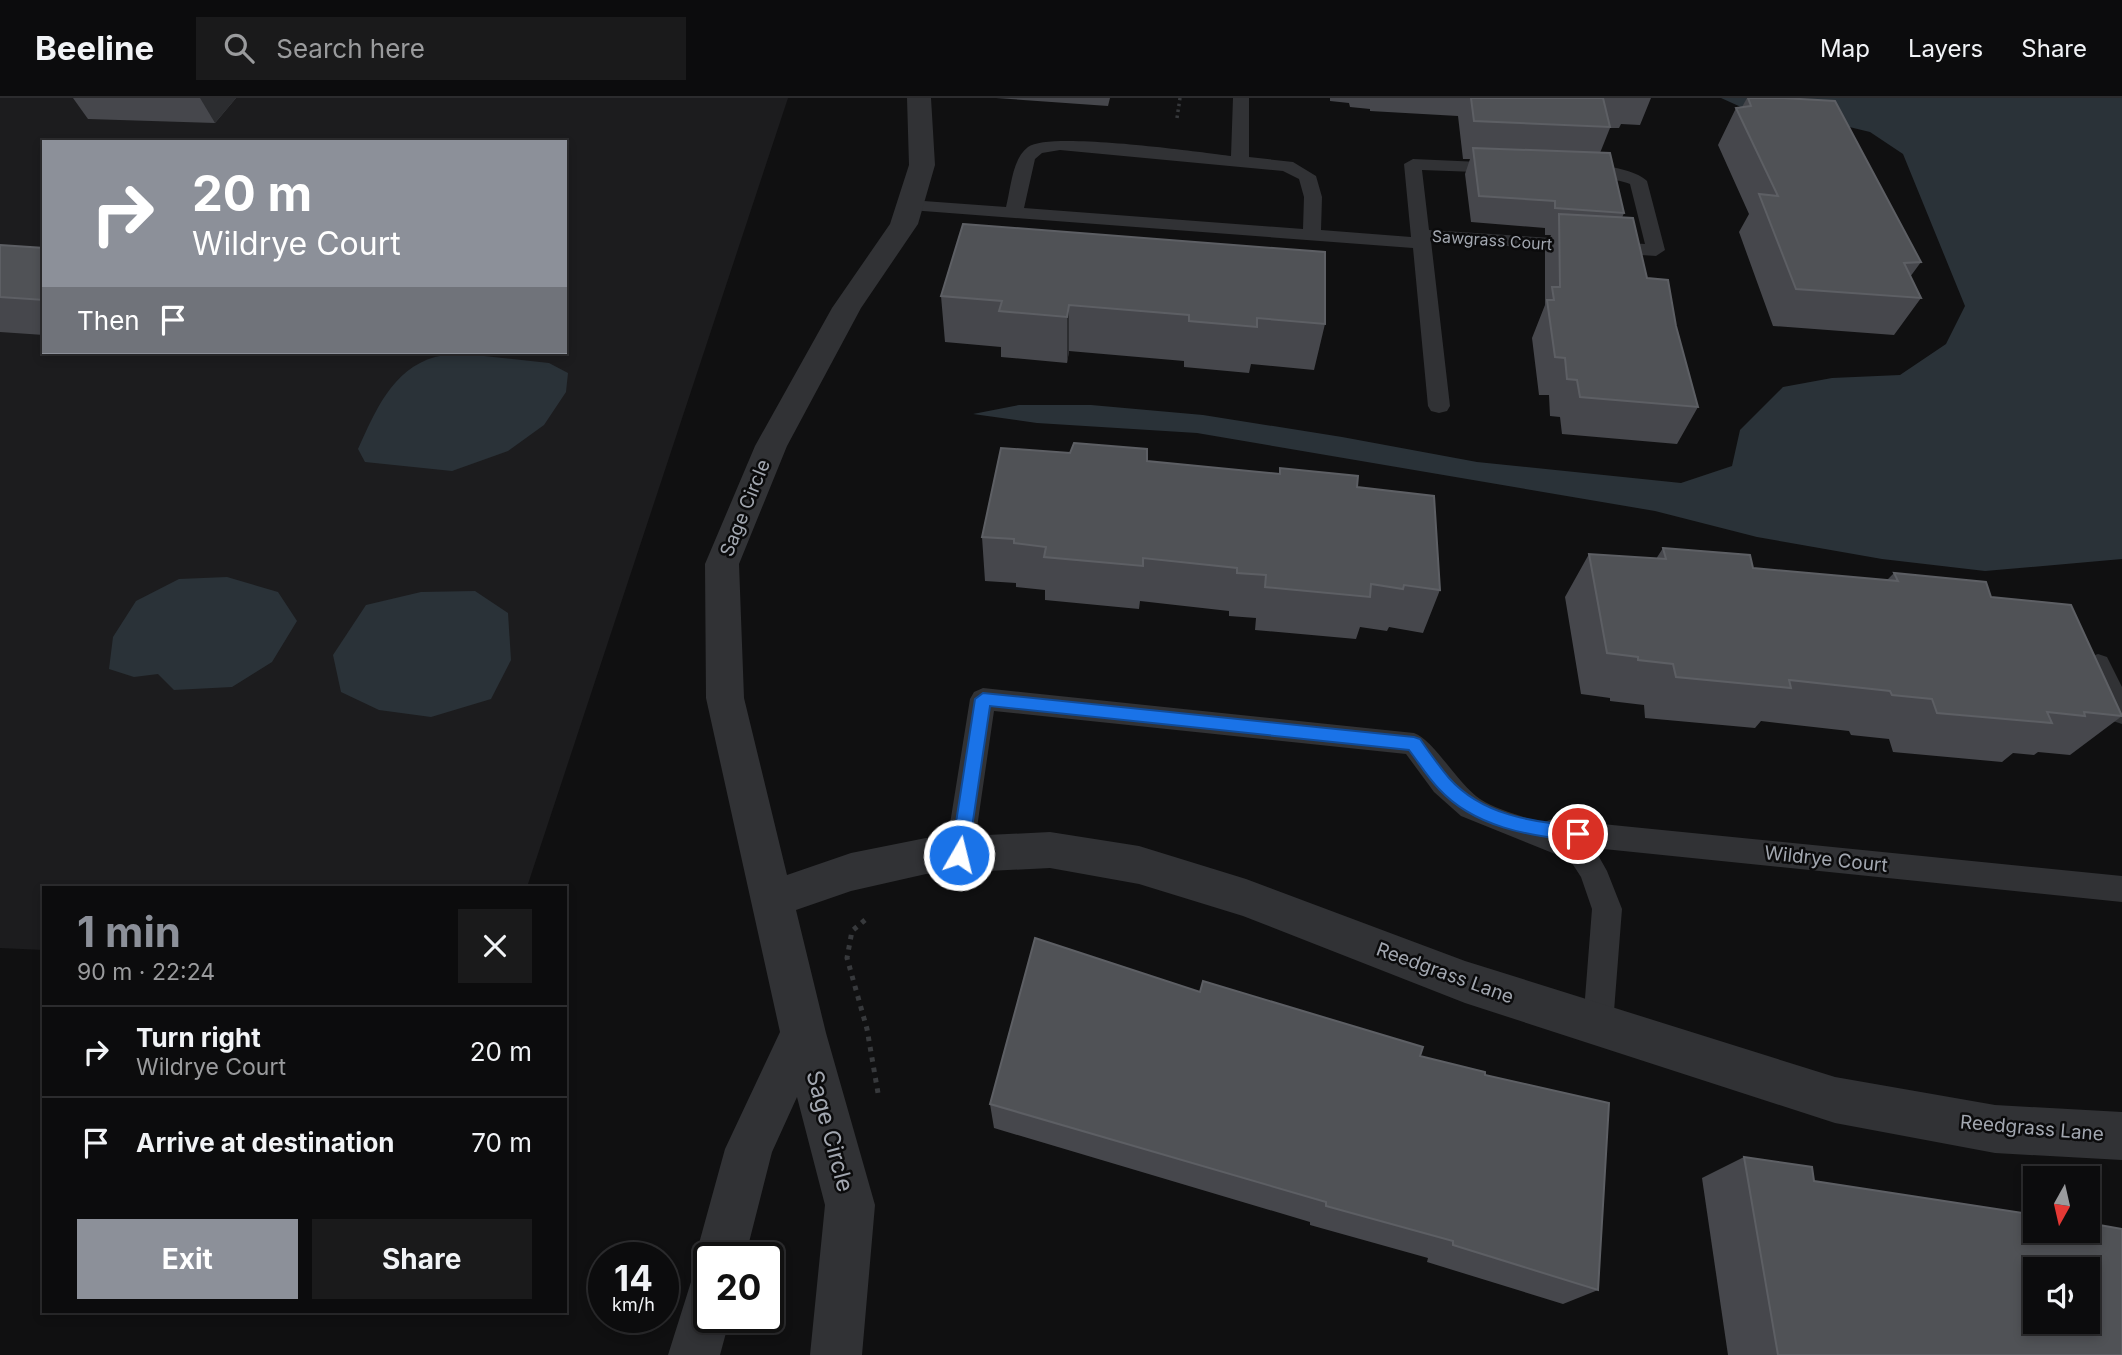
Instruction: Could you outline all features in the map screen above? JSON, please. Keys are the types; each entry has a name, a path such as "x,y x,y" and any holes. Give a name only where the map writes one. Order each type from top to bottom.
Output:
{"street":[{"name":"Sage Circle","path":"836,1355 850,1205 803,1033 725,698 722,564 771,446 847,308 904,224 922,165 919,98"},
{"name":"Reedgrass Lane","path":"772,899 864,869 926,856 1050,850 1139,865 1246,898 1465,982 1835,1100 1995,1129 2122,1136"},
{"name":"Sage Circle","path":"724,1242 749,1149 803,1033"},
{"path":"694,1355 700,1333"}],"lane":[{"path":"1240,162 1241,98"},
{"path":"1014,212 1027,158 1036,149 1060,145 1287,166 1307,176 1313,197 1312,235"},
{"name":"Sawgrass Court","path":"1439,407 1413,164 1524,169"},
{"name":"Sawgrass Court","path":"910,205 1312,235 1656,250 1637,181 1621,173 1565,171"},
{"path":"2098,664 2122,713"},
{"name":"Wildrye Court","path":"959,855 983,699 1414,744 1444,784 1471,807 1580,851 1593,871 1607,909 1598,1024"},
{"name":"Wildrye Court","path":"1530,829 2122,889"}],"path":[{"path":"1176,126 1180,98"}],"shaded area":[{"path":"0,98 788,98 527,886 42,886 42,950 0,948"},
{"path":"1721,98 2122,98 2122,559 1985,571 1882,559 1757,537 1655,511 1197,433 1037,423 973,414 1019,405 1091,405 1203,415 1477,462 1681,483 1732,466 1740,430 1783,387 1832,378 1900,375 1946,344 1965,306 1903,154 1870,132 1804,116 1741,107"},
{"path":"484,356 549,363 568,373 566,392 544,425 508,451 452,471 365,462 358,449 364,435 378,407 407,371 435,357"},
{"path":"227,577 278,592 297,621 272,662 232,687 174,690 158,674 134,677 109,669 113,637 136,601 179,579"},
{"path":"475,591 508,613 511,660 491,699 431,717 379,710 341,692 333,655 366,605 421,592"}],"building":[{"path":"1471,98 1603,98 1610,127 1474,121"},
{"path":"1748,98 1835,101 1921,262 1904,263 1921,298 1796,289 1759,194 1778,196 1736,108 1751,106"},
{"path":"1473,148 1610,153 1624,213 1555,208 1555,201 1479,196"},
{"path":"1559,214 1633,218 1647,278 1668,280 1676,326 1698,407 1580,397 1577,380 1567,379 1565,358 1555,357 1547,300 1554,300 1552,287 1560,287"},
{"path":"963,224 1325,252 1325,324 1257,318 1257,327 1189,321 1189,315 1069,305 1067,317 999,311 1002,301 941,296"},
{"path":"0,245 42,248 42,300 0,297"},
{"path":"1074,443 1147,449 1147,461 1280,474 1280,468 1358,476 1357,487 1434,496 1440,590 1404,585 1403,589 1371,584 1370,597 1265,587 1266,575 1237,573 1237,568 1143,558 1143,566 1044,557 1046,547 1014,543 1014,539 982,537 1001,448 1070,453"},
{"path":"1663,548 1750,555 1753,568 1898,581 1894,573 1986,582 1991,597 2071,605 2122,716 2047,712 2052,723 1937,713 1932,699 1892,695 1890,691 1789,680 1791,688 1676,677 1673,664 1607,653 1589,554 1666,559"},
{"path":"1035,938 1200,992 1203,981 1423,1047 1420,1056 1485,1072 1485,1075 1609,1103 1598,1290 1453,1245 1453,1241 1326,1206 1326,1202 990,1104"},
{"path":"1744,1157 1812,1167 1814,1181 2023,1213 2023,1243 2100,1243 2100,1225 2122,1229 2122,1355 1778,1355"}],"route":[{"path":"959,855 983,699 1414,744 1444,784 1471,807 1530,829 1578,834"}]}
